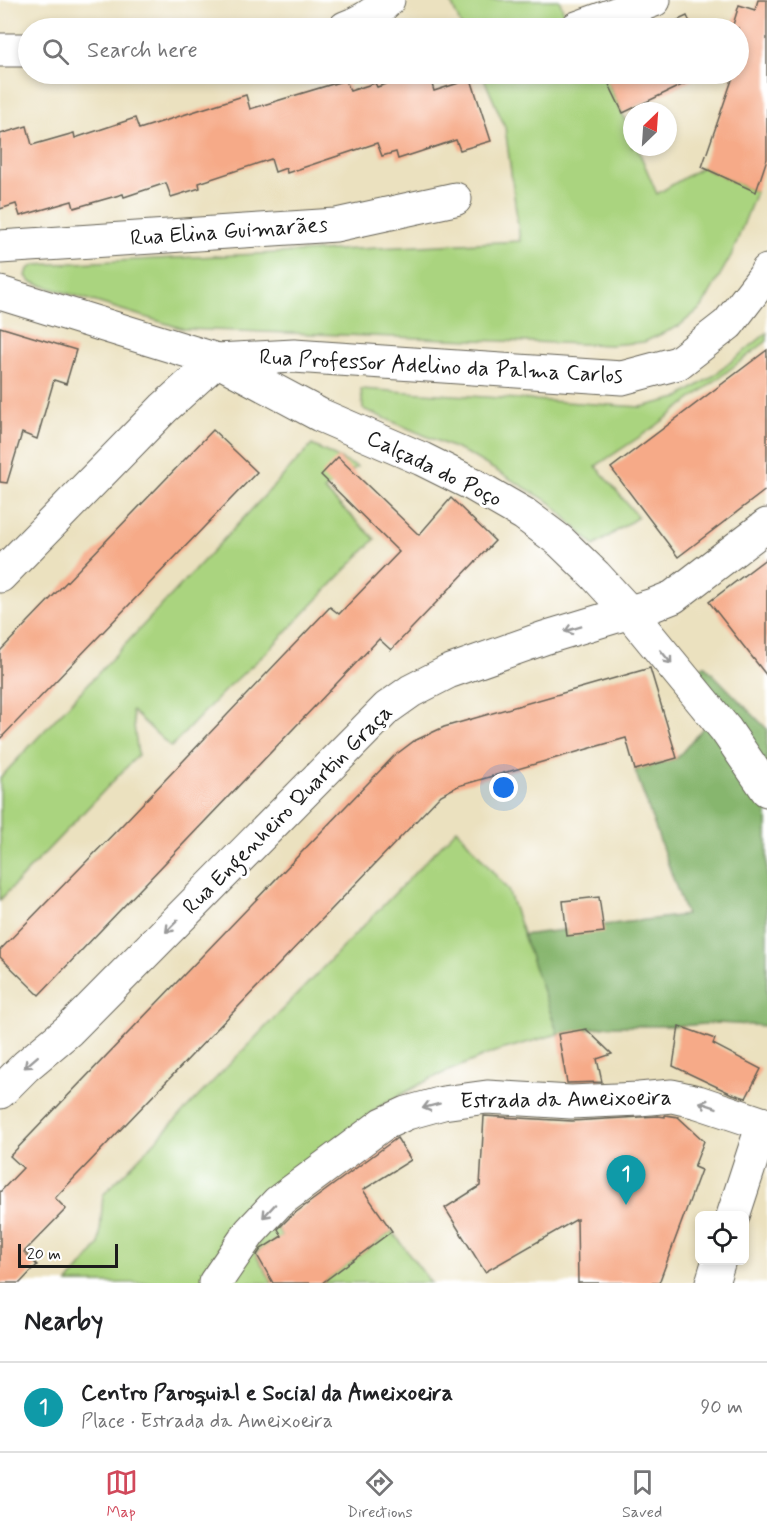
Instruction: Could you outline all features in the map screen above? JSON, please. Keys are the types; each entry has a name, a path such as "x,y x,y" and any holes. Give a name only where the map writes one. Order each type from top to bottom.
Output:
{"street":[{"path":"366,18 381,8 388,0"},
{"path":"604,18 654,0"},
{"path":"0,50 18,50"},
{"name":"Rua Elina Guimarães","path":"0,247 336,225 455,199"},
{"name":"Rua Professor Adelino da Palma Carlos","path":"217,360 294,356 622,378 678,363 728,324 767,271"},
{"name":"Calçada do Poço","path":"0,293 217,360 320,416 422,459 524,514 560,541 595,574 629,612 726,730 767,790"},
{"path":"0,576 164,408 217,360"},
{"name":"Rua Engenheiro Quartin Graça","path":"0,1092 26,1066 69,1030 387,708 411,691 448,672 544,638 673,597 767,525"},
{"name":"Estrada da Ameixoeira","path":"215,1283 250,1232 278,1202 383,1124 407,1113 443,1103 487,1097 571,1102 672,1096 765,1124"},
{"path":"735,1211 757,1175 765,1124"},
{"path":"712,1283 717,1265"}],"green space":[{"path":"450,0 559,0 567,18 458,18"},
{"path":"486,84 609,84 623,115 623,156 641,156 657,194 702,167 756,192 732,254 702,307 679,326 644,342 610,345 184,329 31,282 26,276 28,269 35,265 520,241 505,127"},
{"path":"767,333 767,341 656,426 596,466 638,517 594,546 551,503 468,454 363,409 361,389 641,407 678,398 713,376"},
{"path":"312,445 357,467 324,490 375,539 266,653 226,689 171,747 132,711 138,755 0,900 0,778"},
{"path":"704,665 767,729 767,1026 717,1023 679,1026 608,1026 558,1034 523,935 686,915 635,770 677,758 720,708 694,674"},
{"path":"457,829 508,890 558,1034 494,1052 432,1078 382,1105 305,1163 203,1283 68,1283 99,1245 103,1195"},
{"path":"274,1223 282,1236 255,1253 273,1283 227,1283"},
{"path":"392,1231 431,1283 322,1283"}],"building":[{"path":"758,0 767,0 767,159 756,192 702,167 731,84 749,84 749,18 735,18 739,5 755,10"},
{"path":"333,84 347,84 350,91 372,84 376,84 377,87 386,84 432,84 434,91 456,84 473,84 491,141 460,150 456,140 398,159 396,152 382,156 377,143 287,173 286,168 275,172 271,159 199,183 200,188 171,197 166,183 124,197 123,194 74,208 72,201 20,216 16,204 0,209 0,134 27,126 32,145 74,133 75,138 135,118 139,129 246,95 250,109"},
{"path":"609,84 684,84 646,102 623,102 623,113"},
{"path":"0,327 76,350 66,384 54,380 37,439 22,433 7,483 0,482"},
{"path":"767,350 767,489 678,557 611,468"},
{"path":"213,430 257,472 0,739 0,651"},
{"path":"338,457 419,535 451,498 495,541 391,650 379,639 39,995 0,957 0,950 330,607 339,614 399,552 321,475"},
{"path":"767,558 767,676 709,602"},
{"path":"650,668 677,758 635,770 626,738 458,786 441,795 55,1198 66,1209 24,1252 37,1265 20,1283 0,1283 0,1192 23,1168 10,1156 394,756 414,741 444,727"},
{"path":"599,897 604,932 567,936 563,901"},
{"path":"679,1026 715,1039 713,1044 761,1069 746,1098 730,1093 673,1066"},
{"path":"586,1029 612,1054 597,1059 602,1082 567,1083 558,1034"},
{"path":"665,1115 678,1117 704,1141 694,1167 701,1170 659,1283 578,1283 577,1219 485,1272 445,1208 480,1186 484,1116 572,1121 665,1117"},
{"path":"397,1138 411,1160 363,1190 392,1231 322,1283 273,1283 257,1255 261,1249 282,1236 278,1229 291,1216"}],"place":[{"name":"Centro Paroquial e Social da Ameixoeira","path":"626,1205"}]}
